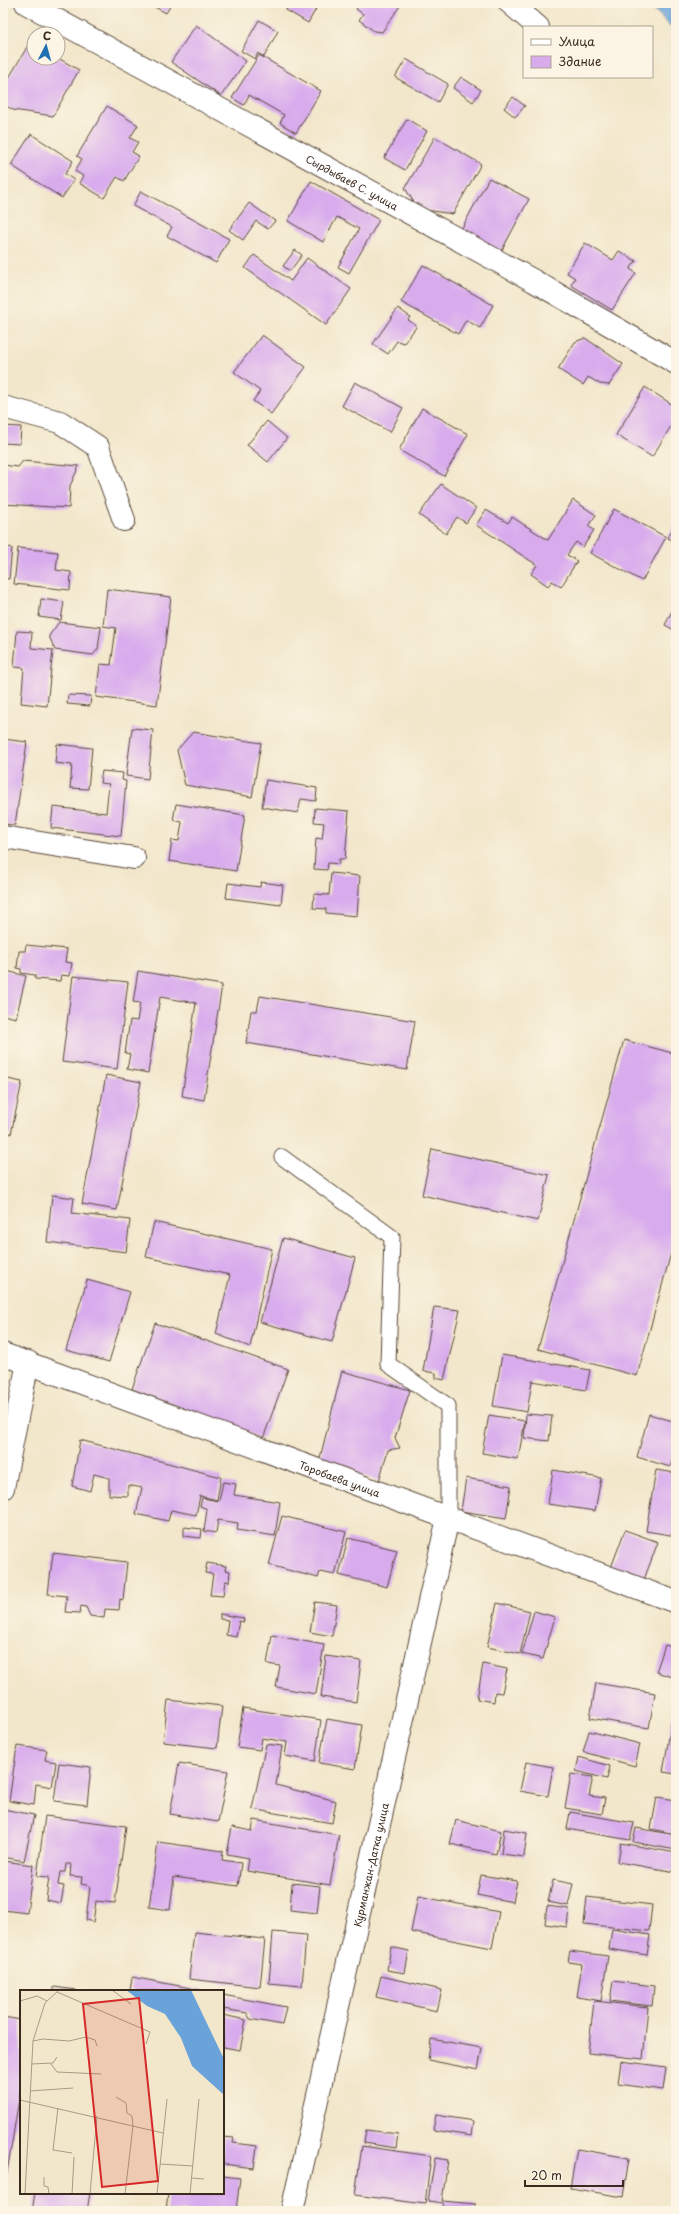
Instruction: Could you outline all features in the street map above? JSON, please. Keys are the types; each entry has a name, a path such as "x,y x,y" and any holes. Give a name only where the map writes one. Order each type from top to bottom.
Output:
{"street":[{"name":"Сырдыбаев С. улица","path":"26,3 534,281 676,363"},
{"path":"510,3 537,26"},
{"path":"3,407 60,422 98,447 124,520"},
{"path":"3,837 134,858"},
{"name":"Торобаева улица","path":"3,1354 676,1602"},
{"path":"3,1488 28,1362"},
{"name":"Курманжан-Датка улица","path":"292,2211 448,1518"}],"lane":[{"path":"282,1157 392,1237 388,1364 448,1406 448,1518"}],"water":[{"path":"648,3 676,3 676,31 673,29"}],"building":[{"path":"154,3 172,3 166,13 153,6"},
{"path":"291,3 307,3 316,9 308,23 286,10"},
{"path":"361,3 402,3 382,32 374,31 359,20 363,14 356,9"},
{"path":"259,20 278,31 264,57 258,53 255,59 241,51"},
{"path":"196,25 246,61 221,96 171,62"},
{"path":"26,49 26,66 66,66 66,63 79,70 53,116 13,110 3,104 3,88"},
{"path":"259,55 321,91 296,133 280,123 284,115 249,95 244,105 232,98"},
{"path":"406,59 448,84 438,102 395,77"},
{"path":"461,77 481,90 473,102 453,88"},
{"path":"513,97 525,106 515,117 504,108"},
{"path":"107,106 138,125 130,138 138,142 132,152 139,156 124,181 117,177 104,198 79,183 83,176 75,171 82,159 77,156"},
{"path":"407,119 427,131 405,170 384,158"},
{"path":"31,134 73,161 65,174 74,180 62,198 11,165"},
{"path":"435,137 481,164 453,214 418,209 405,188"},
{"path":"489,178 529,199 502,250 476,246 462,228"},
{"path":"311,181 379,220 349,273 338,267 359,229 337,217 323,242 288,221"},
{"path":"141,191 229,239 216,263 167,236 172,227 133,206"},
{"path":"249,203 275,221 268,229 256,221 243,240 229,230"},
{"path":"585,243 613,260 619,251 636,261 630,269 636,273 612,310 571,285 575,278 567,273"},
{"path":"295,250 302,255 290,271 283,266"},
{"path":"254,255 291,281 307,258 351,289 326,325 245,268"},
{"path":"423,265 493,305 480,328 466,320 458,334 401,302"},
{"path":"398,308 410,317 408,320 417,326 404,343 397,341 388,354 373,344"},
{"path":"262,335 306,367 271,414 253,401 260,391 234,372"},
{"path":"585,338 623,364 609,385 600,384 588,377 583,385 558,369 575,342"},
{"path":"355,382 403,408 390,432 342,406"},
{"path":"645,387 676,407 676,418 652,457 616,435"},
{"path":"422,408 468,434 444,476 399,450"},
{"path":"267,421 287,438 268,462 247,445"},
{"path":"3,426 21,427 20,444 3,443"},
{"path":"23,461 79,466 70,486 69,508 3,504 3,465 18,467"},
{"path":"441,484 476,508 466,523 457,517 446,534 419,515"},
{"path":"573,500 596,515 588,526 594,530 583,547 576,542 567,555 577,561 561,587 552,581 548,586 531,574 537,565 476,525 486,510 508,523 512,517 548,540"},
{"path":"614,509 666,537 642,581 590,553"},
{"path":"676,522 676,542 668,538"},
{"path":"4,546 12,548 9,579 3,578"},
{"path":"18,548 58,552 56,570 71,572 70,590 14,584"},
{"path":"107,589 171,597 157,705 96,697 100,664 111,665 116,628 103,626"},
{"path":"41,599 64,602 61,620 39,617"},
{"path":"676,603 676,631 665,625"},
{"path":"59,622 101,627 98,649 93,655 55,650 49,636"},
{"path":"17,631 32,632 31,648 53,650 47,706 21,703 24,668 14,667"},
{"path":"68,695 91,696 90,706 67,704"},
{"path":"132,728 153,730 148,779 126,776"},
{"path":"193,732 261,743 252,797 185,785 177,750"},
{"path":"3,739 27,742 15,825 3,824"},
{"path":"57,744 92,748 88,789 70,788 72,765 55,763"},
{"path":"102,771 123,773 122,780 126,781 121,836 51,828 53,807 106,813 109,784 100,783"},
{"path":"266,780 317,788 316,801 301,799 298,813 262,807"},
{"path":"176,804 245,815 236,871 169,861 172,840 179,841 182,822 173,820"},
{"path":"315,808 349,811 345,859 339,859 339,864 328,863 327,870 314,869 316,838 322,839 324,823 314,822"},
{"path":"331,873 360,876 357,916 326,913 326,909 313,908 314,894 329,895"},
{"path":"261,882 283,885 281,905 226,898 228,883 260,887"},
{"path":"26,945 67,949 65,962 72,963 70,976 61,975 60,981 35,979 35,975 21,973 21,969 17,968 19,951 25,951"},
{"path":"3,970 26,976 16,1018 3,1015"},
{"path":"138,971 222,985 204,1100 182,1096 196,1003 160,997 148,1073 127,1069 130,1054 125,1053 130,1020 137,1021 140,1003 133,1002"},
{"path":"73,976 128,982 117,1069 62,1062"},
{"path":"260,996 415,1021 407,1070 246,1043 251,1011 257,1011"},
{"path":"624,1040 676,1054 676,1235 637,1376 538,1349"},
{"path":"106,1075 141,1082 117,1210 82,1204"},
{"path":"3,1078 22,1082 11,1134 3,1132"},
{"path":"432,1149 549,1175 538,1221 422,1195"},
{"path":"52,1195 74,1198 72,1213 130,1220 126,1252 47,1242"},
{"path":"154,1222 272,1249 250,1347 216,1334 230,1275 146,1257"},
{"path":"283,1238 355,1258 332,1342 260,1322"},
{"path":"87,1280 130,1292 109,1362 66,1350"},
{"path":"434,1307 460,1310 444,1380 436,1378 436,1373 423,1371"},
{"path":"155,1323 288,1369 263,1439 132,1389"},
{"path":"502,1355 590,1370 586,1390 532,1381 527,1412 493,1406"},
{"path":"342,1371 410,1390 395,1438 400,1448 388,1450 379,1481 319,1462"},
{"path":"526,1414 552,1416 549,1441 524,1438"},
{"path":"649,1414 676,1422 676,1449 670,1467 637,1457"},
{"path":"489,1415 525,1421 518,1459 482,1453"},
{"path":"80,1440 221,1477 217,1500 200,1496 196,1515 171,1510 168,1521 136,1514 142,1488 128,1485 128,1496 109,1495 109,1478 94,1474 90,1491 72,1486"},
{"path":"553,1470 601,1478 595,1511 548,1504"},
{"path":"656,1470 676,1473 676,1536 646,1531"},
{"path":"466,1478 511,1486 506,1518 461,1511"},
{"path":"223,1482 236,1484 234,1495 280,1502 275,1536 237,1530 238,1523 218,1520 216,1533 204,1531 207,1509 200,1506 202,1498 219,1501"},
{"path":"282,1516 346,1532 335,1575 320,1572 318,1578 269,1565"},
{"path":"184,1527 202,1529 201,1538 184,1536"},
{"path":"625,1530 658,1542 642,1585 609,1573"},
{"path":"348,1538 397,1550 387,1587 339,1575"},
{"path":"53,1553 127,1562 123,1600 120,1599 119,1610 105,1609 104,1618 90,1616 86,1607 81,1606 80,1613 65,1612 67,1596 48,1594"},
{"path":"207,1563 226,1566 225,1570 230,1571 229,1582 225,1581 223,1596 210,1595 213,1574 205,1573"},
{"path":"315,1602 337,1605 332,1636 310,1632"},
{"path":"497,1603 530,1611 520,1654 487,1647"},
{"path":"534,1611 555,1617 543,1659 522,1654"},
{"path":"220,1614 243,1618 244,1622 239,1621 236,1637 226,1635 228,1620 220,1619"},
{"path":"272,1635 324,1645 316,1694 276,1687 280,1666 267,1664"},
{"path":"665,1645 676,1648 676,1678 656,1672"},
{"path":"326,1656 361,1661 356,1702 321,1697"},
{"path":"483,1664 507,1669 502,1693 495,1692 494,1702 477,1699"},
{"path":"596,1683 655,1693 649,1728 590,1718"},
{"path":"168,1700 222,1706 217,1748 163,1742"},
{"path":"243,1708 321,1720 315,1761 285,1756 287,1742 262,1738 260,1750 237,1747"},
{"path":"673,1714 676,1715 676,1774 663,1772"},
{"path":"327,1719 362,1725 355,1769 319,1763"},
{"path":"589,1731 640,1744 635,1766 583,1752"},
{"path":"266,1744 282,1746 276,1785 336,1801 332,1823 252,1809"},
{"path":"17,1746 47,1750 45,1760 56,1762 52,1787 36,1784 34,1805 9,1801"},
{"path":"579,1757 610,1766 607,1779 576,1771"},
{"path":"526,1762 553,1767 548,1796 520,1791"},
{"path":"59,1763 91,1767 87,1805 54,1801"},
{"path":"179,1763 228,1771 218,1822 170,1814"},
{"path":"571,1774 593,1777 589,1796 605,1798 602,1814 565,1808"},
{"path":"657,1797 676,1800 676,1834 651,1829"},
{"path":"3,1809 34,1815 24,1861 3,1857"},
{"path":"570,1812 634,1823 630,1840 567,1829"},
{"path":"45,1816 126,1826 115,1903 96,1901 93,1922 86,1920 90,1886 81,1884 82,1877 70,1876 71,1864 66,1864 65,1872 60,1872 58,1885 64,1886 61,1903 46,1900 49,1877 37,1876"},
{"path":"254,1820 339,1835 330,1885 247,1871 249,1858 227,1854 232,1827 252,1831"},
{"path":"456,1820 501,1831 496,1854 450,1844"},
{"path":"636,1828 676,1835 676,1850 633,1842"},
{"path":"504,1829 527,1833 524,1857 501,1854"},
{"path":"158,1842 223,1851 222,1860 241,1863 238,1886 174,1877 170,1910 149,1907"},
{"path":"621,1843 676,1853 676,1872 618,1862"},
{"path":"3,1861 33,1865 27,1913 3,1910"},
{"path":"481,1875 517,1881 513,1902 477,1895"},
{"path":"553,1880 573,1884 568,1906 548,1902"},
{"path":"292,1883 320,1886 317,1913 290,1910"},
{"path":"418,1896 499,1912 492,1948 411,1932"},
{"path":"587,1897 652,1905 649,1931 584,1924"},
{"path":"547,1906 569,1909 567,1927 545,1924"},
{"path":"612,1929 650,1935 647,1955 609,1949"},
{"path":"194,1932 265,1939 260,1987 189,1979"},
{"path":"273,1932 306,1935 302,1986 269,1983"},
{"path":"391,1947 409,1951 405,1973 387,1970"},
{"path":"570,1951 608,1956 601,2001 577,1997 582,1964 568,1962"},
{"path":"381,1976 442,1990 437,2011 376,1997"},
{"path":"132,1977 201,1990 130,1990"},
{"path":"613,1981 654,1986 652,2006 610,2001"},
{"path":"54,1987 76,1990 54,1990"},
{"path":"224,1995 286,2007 282,2025 250,2019 247,2013 224,2009"},
{"path":"594,2001 648,2007 643,2059 588,2053"},
{"path":"224,2015 246,2020 240,2050 224,2047"},
{"path":"3,2017 20,2020 20,2093 4,2191"},
{"path":"431,2039 482,2048 478,2070 428,2060"},
{"path":"621,2061 666,2067 663,2090 618,2084"},
{"path":"436,2115 473,2121 471,2136 433,2130"},
{"path":"366,2130 398,2134 396,2148 364,2143"},
{"path":"224,2137 234,2138 233,2143 257,2146 254,2168 224,2164"},
{"path":"362,2146 431,2156 425,2204 355,2195"},
{"path":"577,2149 629,2158 623,2197 570,2188"},
{"path":"435,2158 448,2160 442,2201 476,2204 475,2211 442,2211 443,2203 428,2201"},
{"path":"224,2176 240,2178 236,2211 166,2211 168,2194 224,2194"},
{"path":"35,2194 90,2194 87,2211 32,2211"}]}
